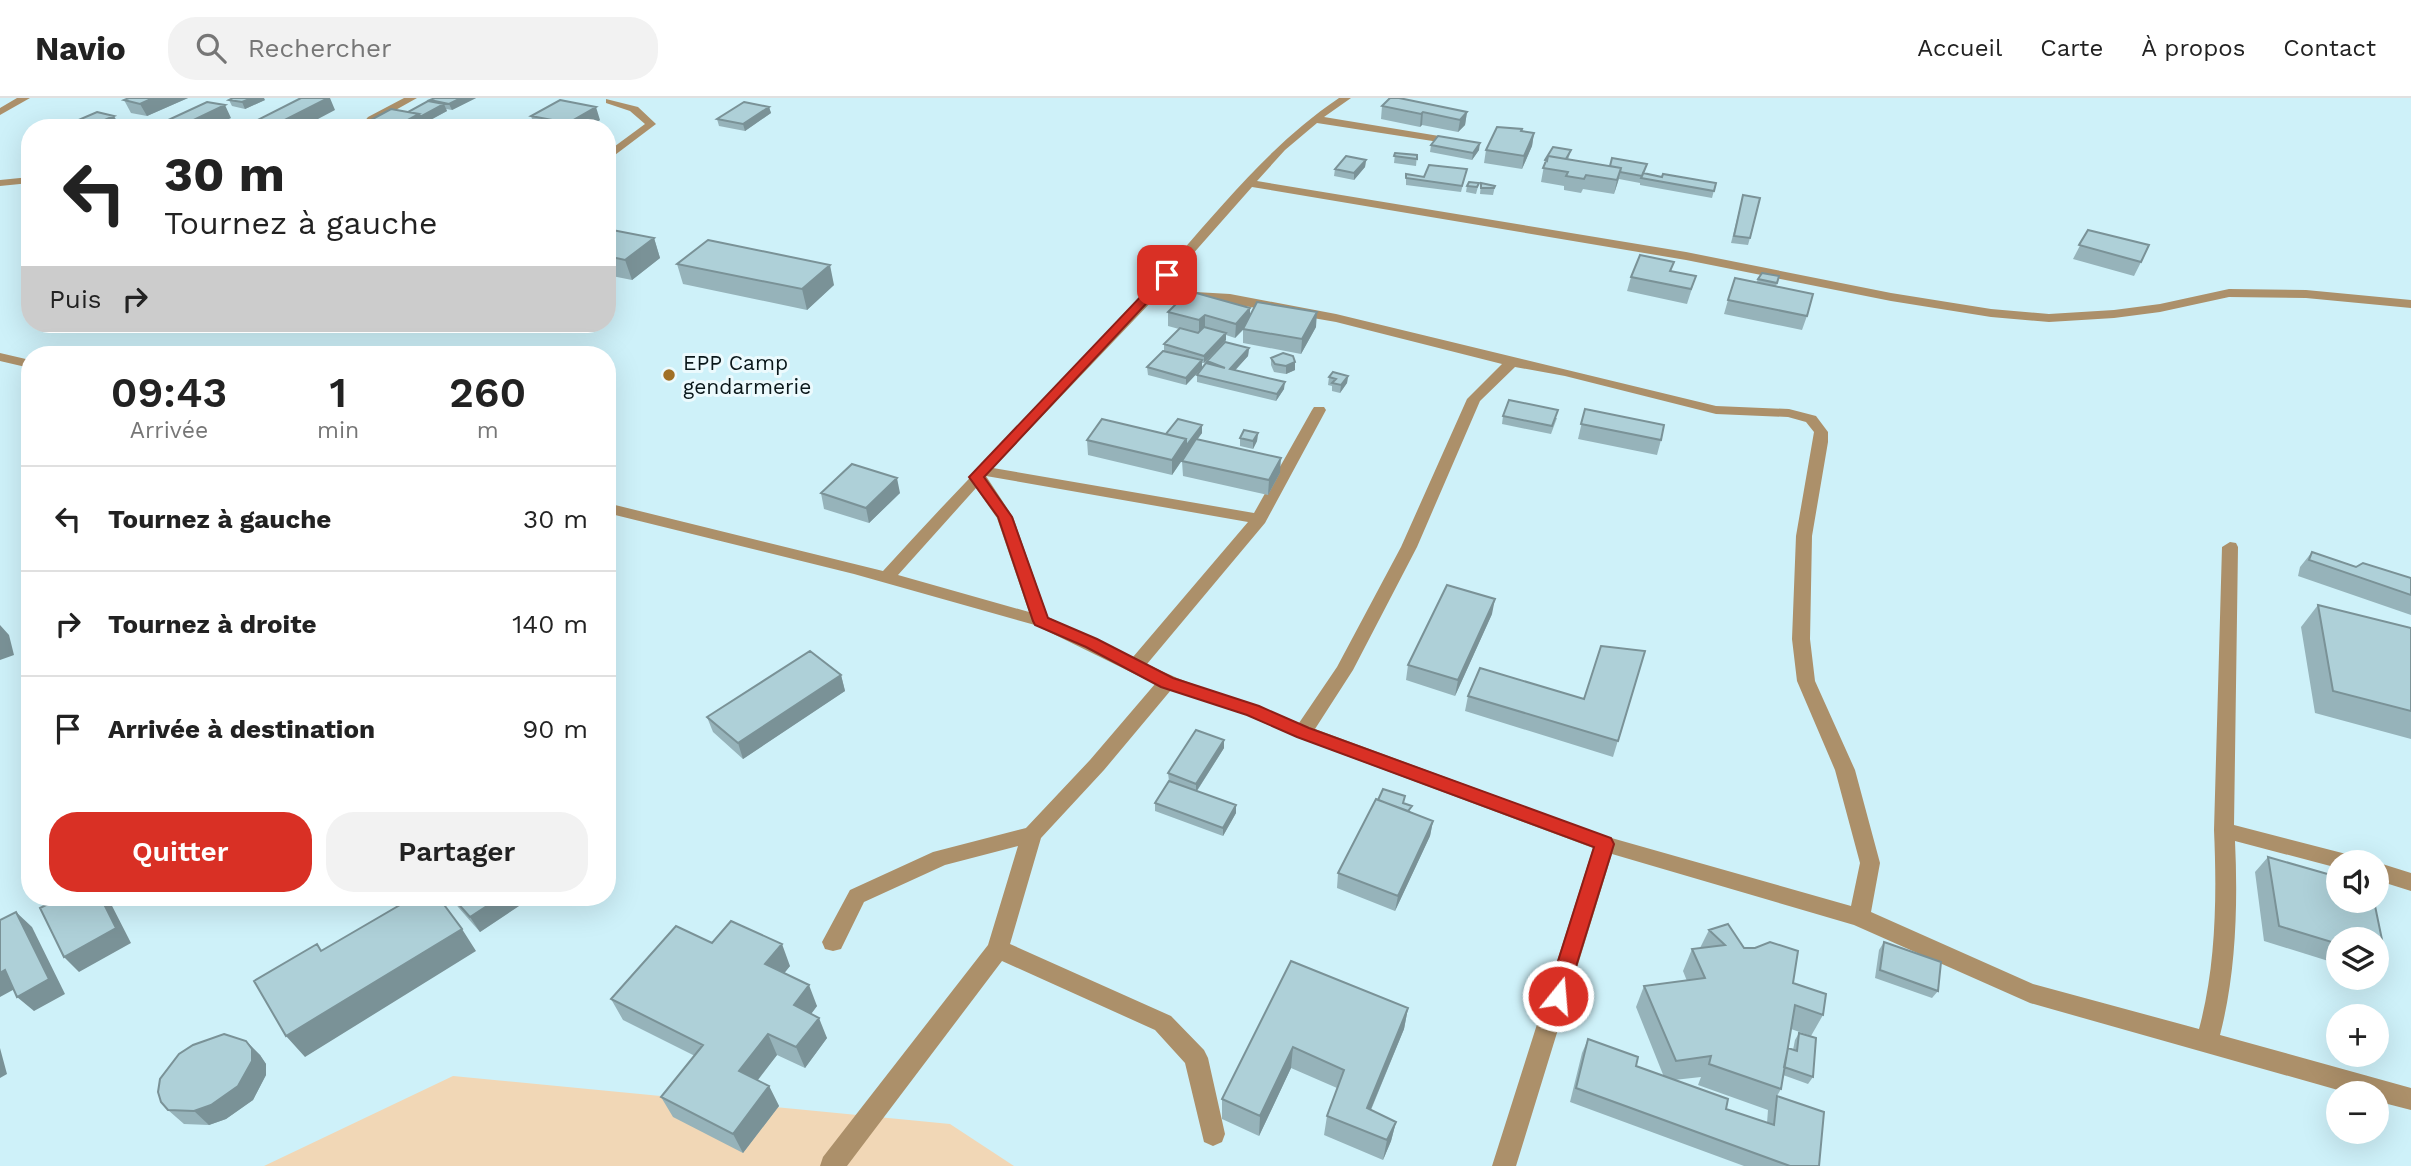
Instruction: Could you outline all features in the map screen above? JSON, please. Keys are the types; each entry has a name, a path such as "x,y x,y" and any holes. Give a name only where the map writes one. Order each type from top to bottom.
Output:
{"street":[{"path":"0,112 26,98"},
{"path":"371,119 412,98"},
{"path":"598,98 613,99 634,109 651,124 616,151"},
{"path":"886,578 979,474 1150,295 1200,235 1281,148 1315,119 1346,98"},
{"path":"1315,119 1439,139"},
{"path":"0,183 21,181"},
{"path":"1250,183 1711,261 1891,297 1991,313 2049,318 2114,314 2160,308 2229,293 2306,294 2411,304"},
{"path":"1150,295 1176,292 1209,294 1317,313 1385,327 1512,362 1565,372 1716,410 1789,414 1811,419 1821,432 1804,536 1801,639 1806,681 1845,770 1870,863 1859,917"},
{"path":"0,357 21,362"},
{"path":"1303,732 1345,670 1409,547 1474,399 1512,362"},
{"path":"1135,666 1259,519 1319,410"},
{"path":"979,474 1259,519"},
{"path":"979,474 1005,517 1041,621"},
{"path":"616,510 886,578 1041,621 1167,682 1253,710 1303,732 1605,844 1859,917 2030,993 2411,1100"},
{"path":"2207,1042 2220,992 2226,869 2224,830 2231,547"},
{"path":"832,1166 998,949 1032,834 1097,765 1167,682"},
{"path":"2224,830 2326,857"},
{"path":"833,942 857,896 940,858 1032,834"},
{"path":"1504,1166 1605,844"},
{"path":"2389,875 2411,882"},
{"path":"998,949 1163,1023 1196,1058 1213,1134"}],"shaded area":[{"path":"453,1076 950,1124 1014,1166 264,1166"}],"building":[{"path":"153,98 140,104 124,100"},
{"path":"252,98 242,102 229,100"},
{"path":"301,98 328,98 287,119 260,119"},
{"path":"461,98 449,104 430,100"},
{"path":"1390,98 1467,112 1460,120 1382,106"},
{"path":"560,100 596,107 575,119 531,116"},
{"path":"428,101 444,104 420,117 419,114 408,112"},
{"path":"207,102 225,105 196,119 170,119"},
{"path":"744,102 769,107 743,124 717,119"},
{"path":"391,109 419,114 410,119 373,119"},
{"path":"97,112 114,116 107,119 81,119"},
{"path":"1497,127 1534,133 1524,156 1486,150"},
{"path":"1438,136 1480,143 1473,153 1431,145"},
{"path":"1553,147 1571,150 1566,159 1548,156 1547,161 1545,160"},
{"path":"1395,153 1417,155 1417,159 1394,156"},
{"path":"1346,156 1366,160 1354,173 1335,169"},
{"path":"1548,156 1621,168 1617,180 1586,175 1584,179 1566,176 1568,172 1543,168"},
{"path":"1612,158 1647,164 1643,173 1716,183 1714,191 1620,172 1621,168 1610,166"},
{"path":"1429,165 1467,169 1462,186 1406,178 1406,174 1424,177"},
{"path":"1469,182 1479,183 1477,187 1467,186"},
{"path":"1481,183 1495,186 1481,188"},
{"path":"1743,195 1760,198 1750,238 1734,236"},
{"path":"2088,230 2149,245 2141,262 2079,245"},
{"path":"616,231 654,238 625,260 616,258"},
{"path":"708,240 830,265 802,289 677,264"},
{"path":"1640,255 1674,262 1670,271 1696,276 1691,289 1631,277"},
{"path":"1762,273 1779,276 1777,283 1758,279"},
{"path":"1735,278 1813,294 1807,316 1728,300"},
{"path":"1189,291 1250,308 1236,324 1205,315 1199,320 1168,312"},
{"path":"1257,302 1317,312 1302,339 1243,329"},
{"path":"1204,327 1226,333 1204,356 1164,344 1180,328 1198,333"},
{"path":"1225,342 1249,348 1230,369 1285,382 1277,394 1197,375 1206,363 1225,368 1207,361"},
{"path":"1163,351 1202,360 1186,378 1147,367"},
{"path":"1283,353 1293,356 1295,362 1286,366 1275,364 1271,358"},
{"path":"1333,372 1348,376 1341,385 1332,383 1336,379 1329,377"},
{"path":"1509,400 1558,410 1552,426 1503,416"},
{"path":"1585,409 1664,425 1661,440 1581,424"},
{"path":"1102,419 1186,439 1172,460 1087,440"},
{"path":"1178,419 1202,425 1186,446 1186,439 1166,434"},
{"path":"1244,430 1258,433 1253,441 1240,438"},
{"path":"1196,439 1281,458 1269,480 1182,461"},
{"path":"852,464 897,478 866,508 821,493"},
{"path":"2312,552 2356,567 2363,563 2411,578 2411,595 2309,560"},
{"path":"1447,585 1495,599 1458,680 1408,665"},
{"path":"2318,605 2411,628 2411,711 2333,691"},
{"path":"1601,646 1645,651 1618,741 1468,696 1480,668 1584,699"},
{"path":"810,651 841,675 738,743 707,717"},
{"path":"1196,730 1224,740 1196,784 1168,773"},
{"path":"1169,781 1236,805 1223,828 1155,803"},
{"path":"1383,789 1405,796 1403,803 1412,806 1408,811 1378,800"},
{"path":"1376,799 1433,821 1398,896 1338,873"},
{"path":"2268,857 2326,874 2326,913 2376,913 2379,927 2326,927 2326,940 2279,926"},
{"path":"105,906 116,928 64,957 40,908"},
{"path":"398,906 445,906 462,929 286,1036 254,981 317,944 321,951"},
{"path":"460,906 487,906 470,917"},
{"path":"16,912 49,979 17,997 5,970 0,973 0,920"},
{"path":"731,921 782,944 765,964 809,985 794,1005 819,1018 796,1047 768,1034 739,1071 769,1086 733,1134 661,1097 703,1045 611,999 676,926 712,943"},
{"path":"1728,924 1744,948 1755,948 1770,942 1798,951 1793,983 1826,994 1823,1015 1795,1005 1781,1089 1709,1064 1711,1056 1676,1061 1644,986 1705,978 1692,949 1725,945 1709,930"},
{"path":"1884,942 1941,962 1938,991 1880,970"},
{"path":"1291,961 1408,1008 1367,1108 1396,1122 1387,1140 1327,1116 1344,1070 1293,1047 1260,1116 1222,1099"},
{"path":"1799,1033 1816,1038 1813,1077 1784,1067 1788,1048 1797,1051"},
{"path":"224,1034 246,1041 252,1049 252,1061 238,1086 211,1105 194,1111 168,1110 161,1102 158,1092 160,1079 179,1054 193,1045"},
{"path":"1588,1039 1638,1057 1636,1066 1728,1099 1726,1109 1774,1125 1777,1096 1824,1112 1819,1166 1790,1166 1576,1088"}],"place":[{"name":"EPP Camp gendarmerie","path":"669,375"}],"route":[{"path":"1167,275 976,477 1005,517 1041,621 1167,682 1253,710 1303,732 1605,844 1558,996"}]}
